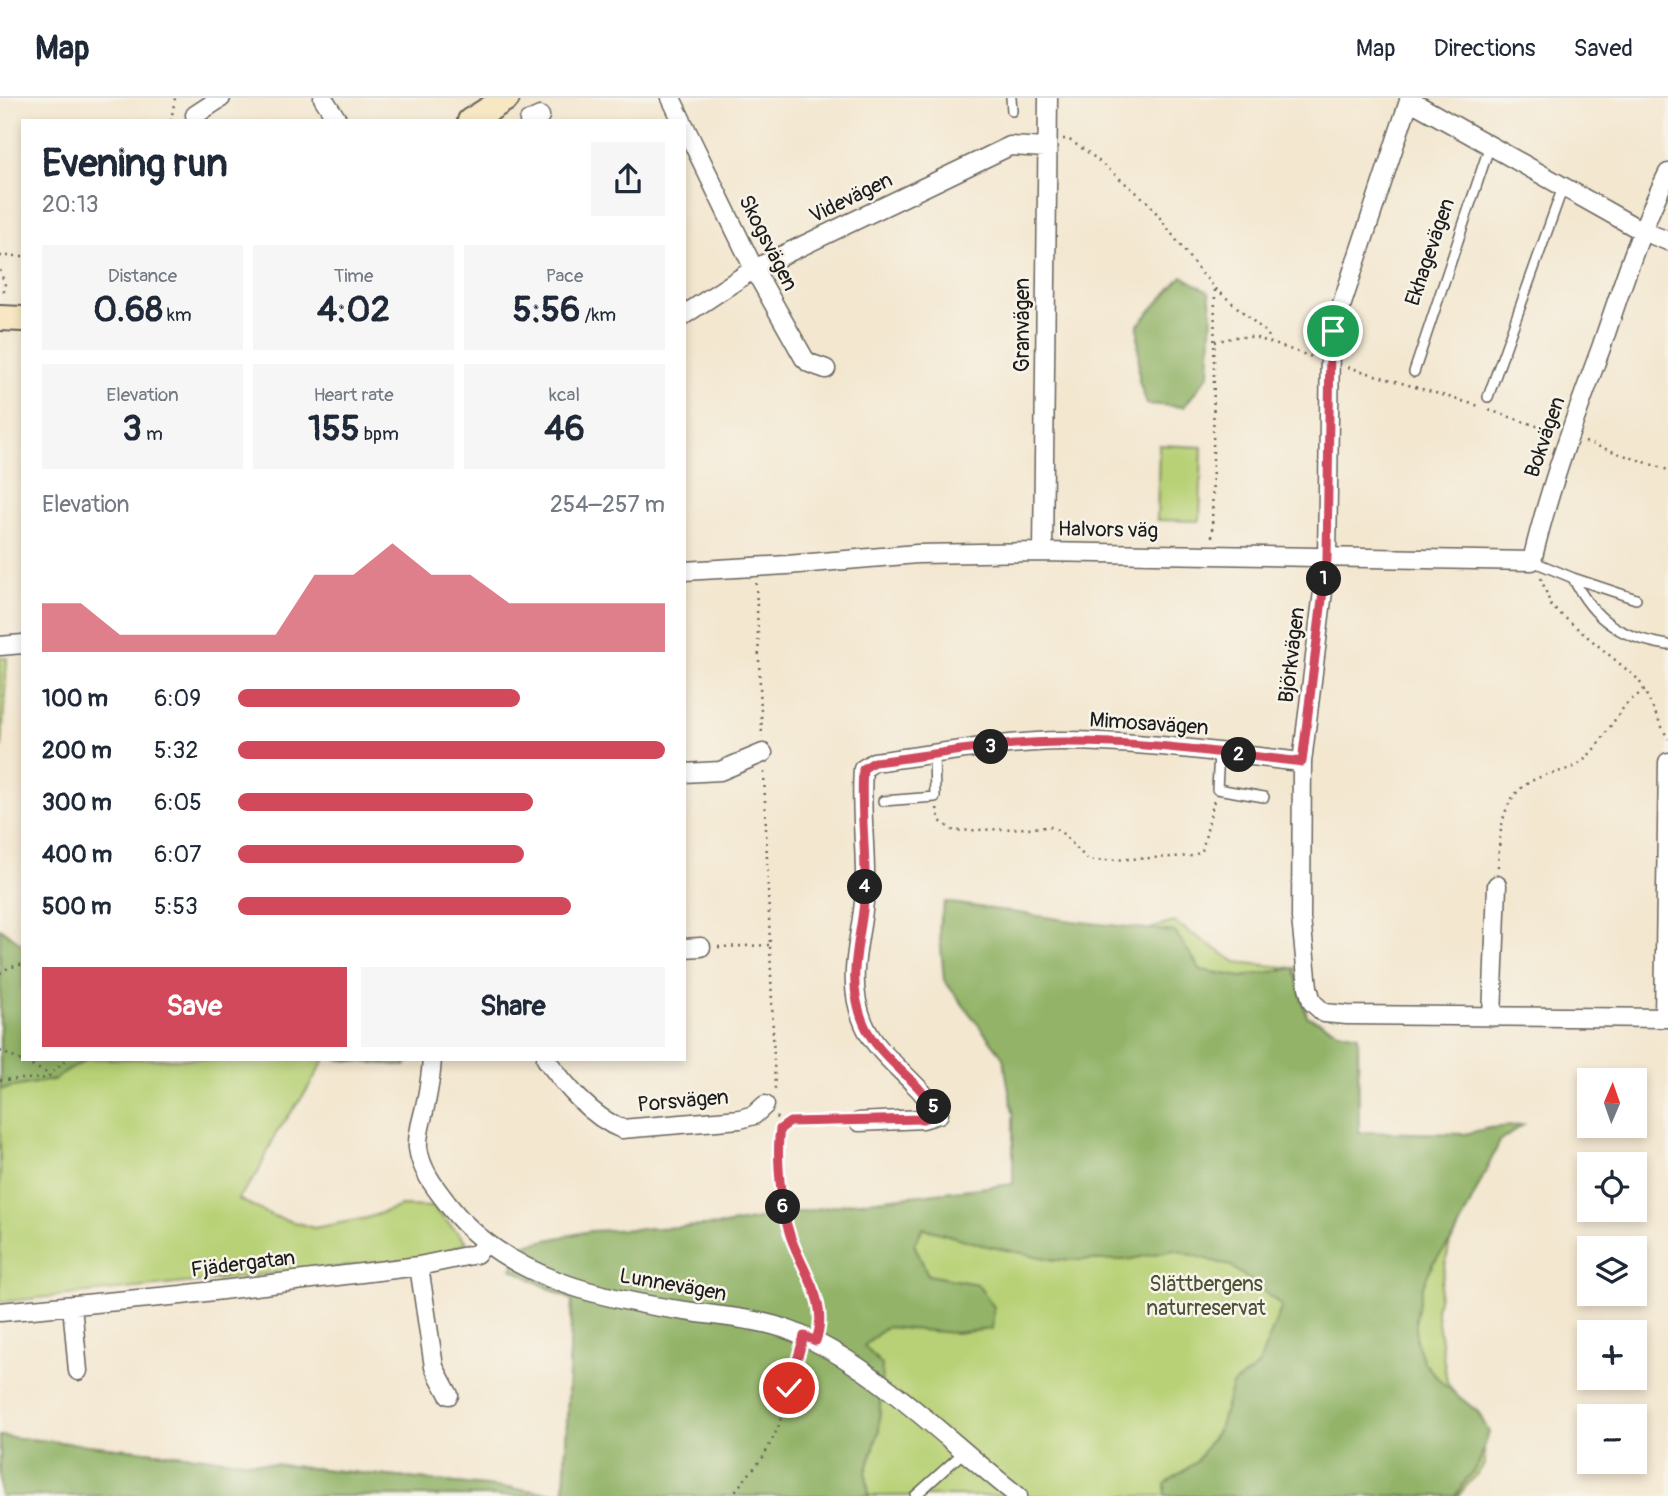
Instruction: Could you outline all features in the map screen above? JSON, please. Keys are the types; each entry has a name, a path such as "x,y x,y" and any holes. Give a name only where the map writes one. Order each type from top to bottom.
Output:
{"street":[{"path":"195,115 221,98"},
{"path":"323,98 337,119"},
{"path":"473,119 507,98"},
{"name":"Skogsvägen","path":"671,98 681,119"},
{"name":"Granvägen","path":"1043,552 1048,98"},
{"path":"1410,99 1642,231 1668,241"},
{"name":"Björkvägen","path":"1410,99 1333,331 1330,363 1327,559 1302,762 1301,918 1312,1002 1324,1013 1347,1015 1666,1018"},
{"name":"Skogsvägen","path":"686,129 754,269 804,358 809,363 826,369"},
{"name":"Videvägen","path":"686,314 754,269 1010,146 1046,143"},
{"name":"Bokvägen","path":"1532,561 1542,518 1569,437 1642,231 1668,173"},
{"path":"1,308 21,318"},
{"name":"Halvors väg","path":"686,570 917,554 1043,552 1532,561"},
{"path":"0,646 21,644"},
{"name":"Mimosavägen","path":"859,1122 923,1119 939,1114 918,1087 875,1044 857,1003 854,976 865,903 863,769 874,762 1059,741 1125,743 1302,762"},
{"path":"686,773 720,771 763,753"},
{"path":"1666,1018 1668,762"},
{"path":"1492,1017 1497,886"},
{"name":"Lunnevägen","path":"432,1061 417,1145 421,1165 459,1218 486,1244 523,1266 561,1282 629,1304 756,1321 810,1339 897,1396 1018,1496"},
{"name":"Porsvägen","path":"547,1061 606,1123 622,1129 740,1119 754,1115 765,1105"},
{"name":"Fjädergatan","path":"0,1311 419,1266 461,1259 476,1254 486,1244"},
{"path":"419,1266 435,1367 449,1395"},
{"path":"72,1305 78,1371"}],"lane":[{"path":"1011,98 1012,111"},
{"name":"Ekhagevägen","path":"1414,372 1490,145"},
{"path":"1488,397 1563,187"},
{"path":"1532,561 1636,599"},
{"path":"1573,578 1584,600 1613,628 1644,642 1668,645"},
{"path":"1219,752 1217,789 1264,797"},
{"path":"883,802 935,797 934,755"},
{"path":"915,1496 965,1451"}],"path":[{"path":"171,119 175,98"},
{"path":"1046,143 1068,139 1149,203 1197,268 1215,288 1267,333 1271,341"},
{"path":"0,256 21,256"},
{"path":"0,270 5,285 1,308"},
{"path":"1212,556 1215,288"},
{"path":"1215,342 1235,337 1271,341 1330,363 1447,396 1668,470"},
{"path":"1532,561 1551,606 1630,670 1645,690 1668,739"},
{"path":"756,567 776,1083 774,1092 765,1105"},
{"path":"1497,886 1500,829 1514,795 1526,784 1576,767 1613,726 1625,705 1645,690"},
{"path":"935,797 940,821 954,831 1051,827 1060,831 1089,861 1193,856 1202,850 1217,789"},
{"path":"692,948 770,944"},
{"path":"0,973 21,965"},
{"path":"0,1051 21,1060"},
{"path":"22,1061 51,1074"},
{"path":"0,1080 47,1078 64,1061"},
{"path":"731,1496 764,1455 778,1428 810,1339 822,1318 784,1215 779,1132 783,1125 790,1122 859,1122"}],"green space":[{"path":"1182,276 1209,292 1212,314 1209,374 1184,407 1147,404 1139,381 1138,325"},
{"path":"1159,445 1202,447 1200,521 1157,520"},
{"path":"0,658 7,658 0,751"},
{"name":"Slättbergens naturreservat","path":"945,902 1072,921 1175,932 1201,970 1242,977 1294,968 1307,1016 1338,1031 1358,1035 1359,1132 1465,1134 1489,1128 1523,1125 1500,1141 1454,1238 1433,1263 1422,1288 1416,1318 1416,1340 1424,1362 1442,1383 1478,1412 1489,1432 1479,1463 1455,1496 1165,1496 1165,1484 1196,1462 1220,1426 1232,1385 1258,1366 1282,1306 1231,1266 1174,1250 1126,1260 1055,1260 982,1245 923,1228 914,1244 928,1275 977,1284 994,1307 992,1329 954,1333 886,1327 864,1346 882,1365 879,1431 866,1473 869,1496 0,1496 0,1436 564,1494 572,1300 512,1269 524,1245 590,1231 724,1225 851,1203 1013,1184 1013,1113 1003,1057 944,980 939,925"},
{"name":"Slättbergens naturreservat","path":"1174,922 1236,962 1302,969 1298,1016 1341,1140 1459,1200 1436,1308 1447,1382 1483,1437 1485,1464 1458,1496 0,1496 0,1436 564,1494 572,1300 512,1269 1030,1200 1104,941"},
{"path":"0,928 21,944 21,1061 84,1061 53,1080 0,1088"},
{"path":"84,1061 324,1061 275,1135 258,1173 238,1199 273,1216 314,1228 367,1218 401,1206 432,1207 467,1242 437,1257 0,1302 0,1088 53,1080"},
{"path":"354,1061 409,1061 405,1066"}],"route":[{"path":"789,1388 804,1336 816,1341 822,1318 784,1215 780,1129 790,1122 923,1119 939,1114 918,1087 875,1044 857,1003 855,953 865,903 866,883 863,769 874,762 1059,741 1125,743 1302,762 1327,559 1330,347 1333,331"}]}
